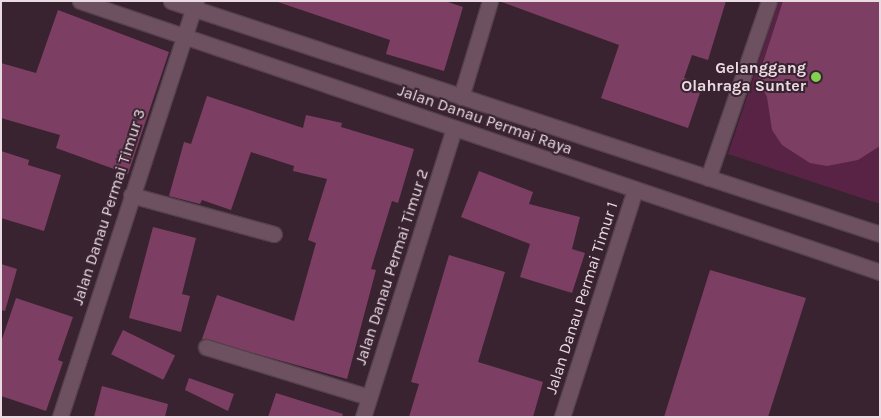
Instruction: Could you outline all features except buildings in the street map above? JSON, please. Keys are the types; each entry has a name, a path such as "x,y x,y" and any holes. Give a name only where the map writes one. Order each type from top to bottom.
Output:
{"street":[{"name":"Jalan Danau Permai Raya","path":"80,1 880,272"},
{"name":"Jalan Danau Permai Raya","path":"170,1 194,7 461,97 880,234"},
{"path":"461,97 490,1"},
{"path":"708,178 768,1"},
{"name":"Jalan Danau Permai Timur 3","path":"60,417 131,194 194,7"},
{"name":"Jalan Danau Permai Timur 2","path":"363,417 454,128"},
{"name":"Jalan Danau Permai Timur 1","path":"562,417 635,190"},
{"path":"131,194 274,234"},
{"path":"206,347 369,397"}],"shaded area":[{"name":"Gelanggang Olahraga Sunter","path":"779,1 880,1 880,204 728,154"}],"place":[{"name":"Gelanggang Olahraga Sunter","path":"816,77"}]}
